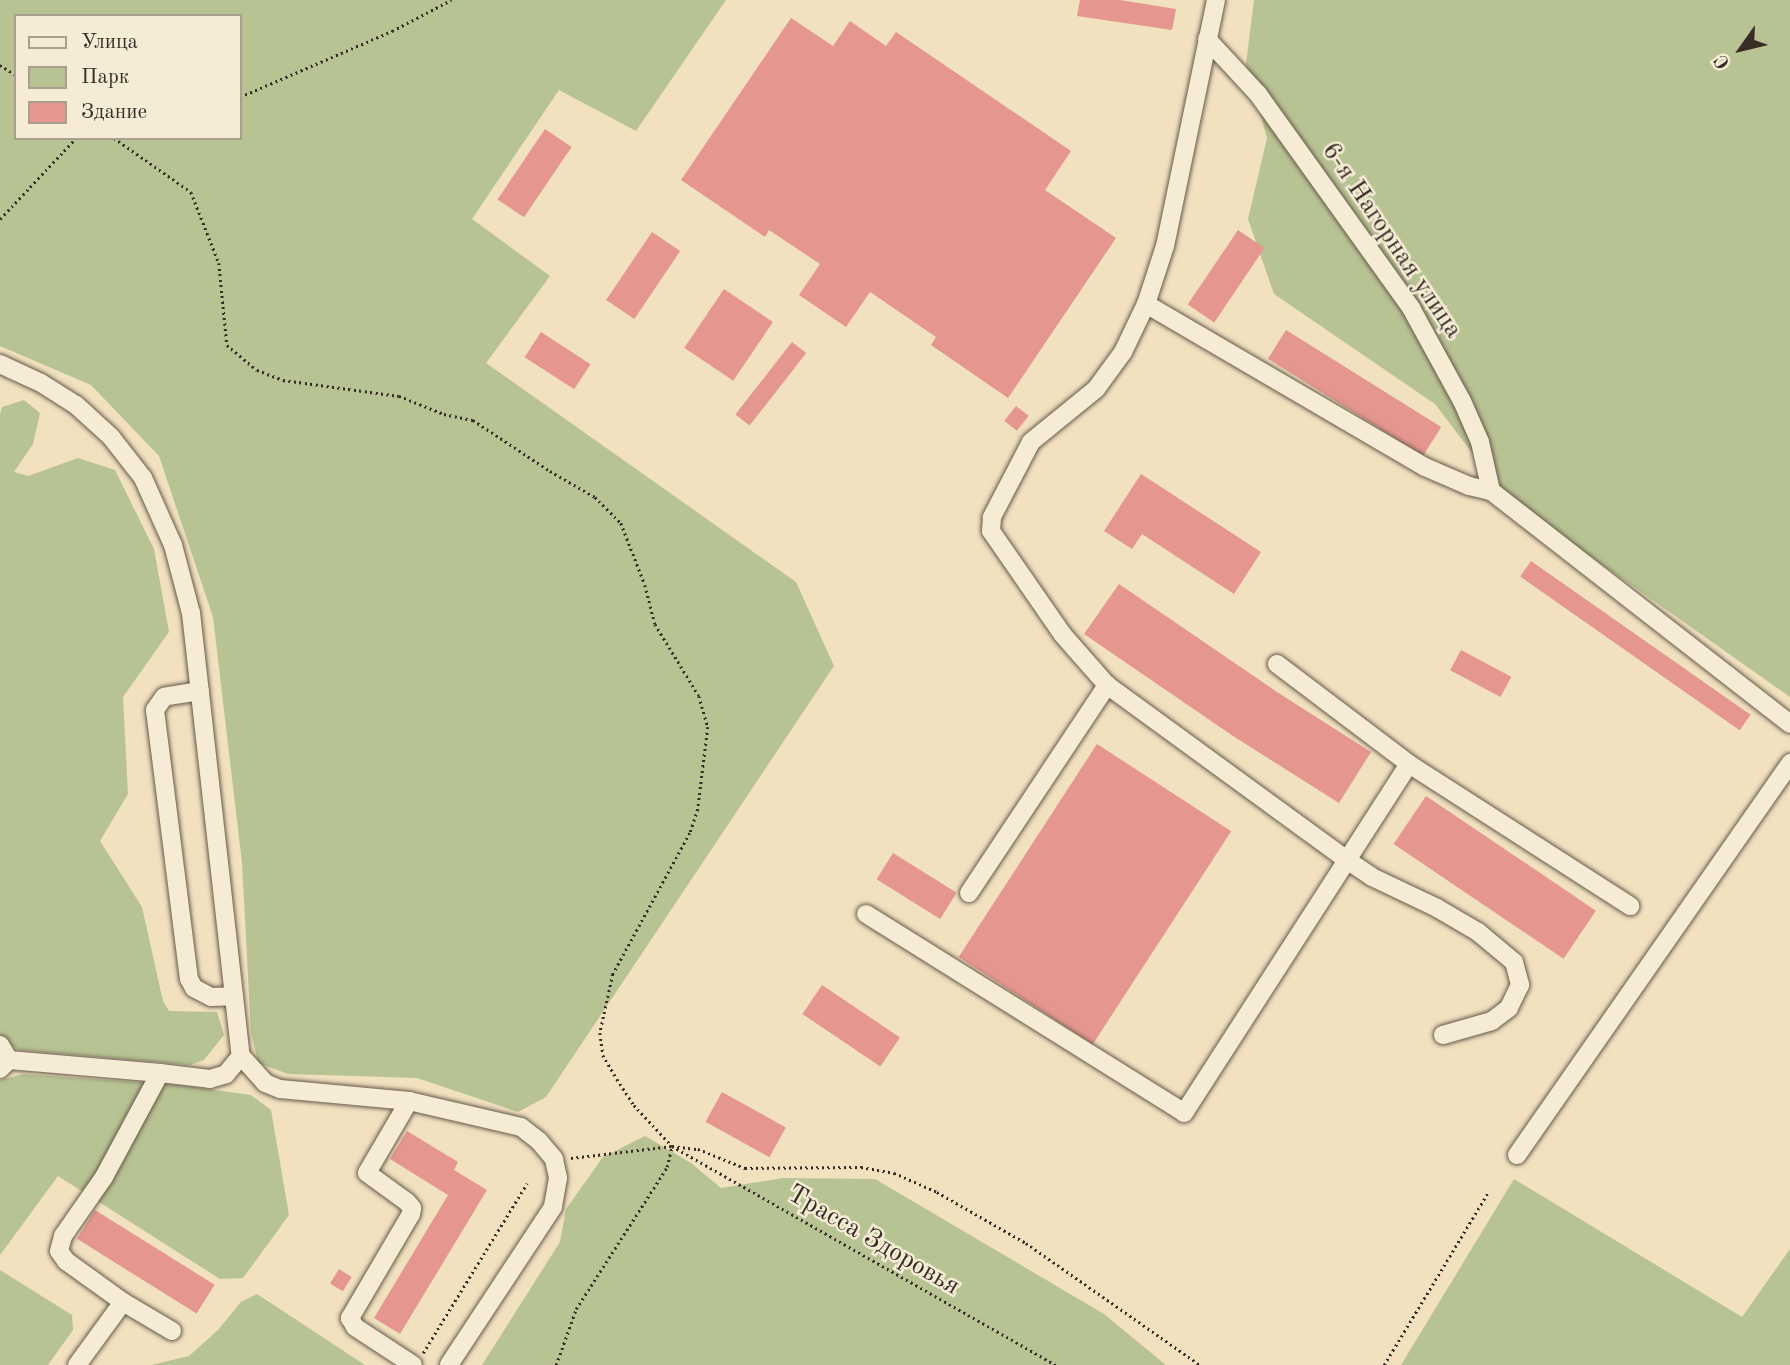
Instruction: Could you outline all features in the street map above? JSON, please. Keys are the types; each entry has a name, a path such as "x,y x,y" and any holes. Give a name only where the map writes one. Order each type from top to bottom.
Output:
{"street":[{"path":"1216,0 1165,246 1146,304 1123,352 1096,389 1031,442 991,531 1063,635 1107,685 1347,860 1372,877 1437,908 1478,932 1514,962 1520,985 1509,1008 1492,1021 1443,1035"},
{"name":"6-я Нагорная улица","path":"1208,39 1258,94 1411,308 1462,401 1480,442 1491,491"},
{"path":"1146,304 1425,467 1469,486 1491,491 1790,724"},
{"path":"0,364 41,383 76,405 110,437 143,478 173,545 191,613 241,1056 265,1083 280,1089 409,1101 521,1127 539,1141 554,1159 558,1178 553,1207 449,1365"},
{"path":"1277,664 1409,764 1630,906"},
{"path":"969,893 1107,685"},
{"path":"200,691 163,697 155,710 189,979 194,988 211,997 234,996"},
{"path":"1517,1156 1790,763"},
{"path":"866,915 1184,1112 1409,764"},
{"path":"3,1058 210,1079 226,1074 241,1056"},
{"path":"160,1073 104,1177 63,1236 59,1251 66,1261 123,1302 172,1331"},
{"path":"409,1101 367,1173 407,1202 412,1208 411,1214 350,1318 355,1327 418,1359"},
{"path":"77,1365 123,1302"}],"path":[{"path":"242,96 392,31 451,0"},
{"path":"0,219 74,140"},
{"name":"Трасса Здоровья","path":"117,140 191,192 219,263 227,345 257,370 283,380 399,396 444,414 473,420 595,497 621,523 645,585 654,624 699,696 708,727 698,809 690,833 613,974 600,1033 603,1055 634,1105 672,1146 1056,1365"},
{"path":"554,1159 672,1146 698,1149 745,1168 861,1167 894,1173 937,1192 1026,1243 1200,1365"},
{"path":"556,1365 576,1309 667,1167 672,1146"},
{"path":"418,1359 527,1183"},
{"path":"1384,1365 1489,1191"}],"green space":[{"path":"0,0 726,0 636,131 559,90 472,219 550,276 486,363 796,582 834,666 546,1097 518,1112 417,1078 288,1074 258,1063 251,1032 242,863 213,617 159,456 91,385 0,346"},
{"path":"1254,0 1790,0 1790,697 1504,495 1435,404 1274,294 1248,219 1267,138 1246,64"},
{"path":"24,400 40,413 33,444 14,472 28,476 78,458 115,470 154,549 169,632 123,697 128,794 100,841 142,907 163,1001 169,1011 217,1012 224,1035 204,1060 190,1065 20,1050 0,1040 0,414 2,407"},
{"path":"23,1074 179,1085 251,1095 271,1110 289,1215 243,1278 220,1279 58,1176 0,1255 0,1080"},
{"path":"645,1136 691,1163 721,1188 783,1178 875,1179 1104,1314 1166,1365 482,1365 560,1242 566,1209 603,1157"},
{"path":"1514,1179 1742,1317 1790,1249 1790,1365 1401,1365"},
{"path":"0,1270 72,1315 73,1330 48,1365 0,1365"},
{"path":"257,1294 365,1365 151,1365 189,1356 218,1330 241,1302"}],"building":[{"path":"1080,0 1120,0 1176,9 1172,30 1077,16"},
{"path":"791,18 833,46 850,21 886,46 896,32 1071,151 1045,190 1116,238 1008,398 931,345 936,337 870,292 846,327 799,295 820,264 769,230 765,237 681,180"},
{"path":"545,129 572,147 524,217 497,199"},
{"path":"1238,230 1265,248 1214,323 1188,305"},
{"path":"652,232 680,251 634,319 606,300"},
{"path":"724,289 773,322 733,381 684,348"},
{"path":"1286,330 1441,427 1423,456 1268,359"},
{"path":"541,332 590,364 574,389 525,357"},
{"path":"792,342 806,353 750,426 735,414"},
{"path":"1016,406 1029,416 1017,431 1004,421"},
{"path":"1141,474 1261,552 1234,594 1142,534 1132,549 1104,531"},
{"path":"1531,561 1751,715 1740,730 1520,577"},
{"path":"1119,584 1277,692 1371,752 1339,803 1233,736 1084,634"},
{"path":"1461,650 1511,677 1501,697 1450,670"},
{"path":"1097,744 1231,831 1093,1044 959,957"},
{"path":"1426,796 1596,911 1564,959 1394,844"},
{"path":"893,853 957,893 940,919 877,879"},
{"path":"822,985 900,1038 880,1067 802,1014"},
{"path":"722,1092 786,1127 769,1157 706,1122"},
{"path":"407,1131 458,1162 454,1170 487,1190 400,1334 374,1318 448,1195 390,1159"},
{"path":"95,1210 215,1285 197,1314 77,1239"},
{"path":"339,1269 352,1277 343,1291 330,1283"}]}
